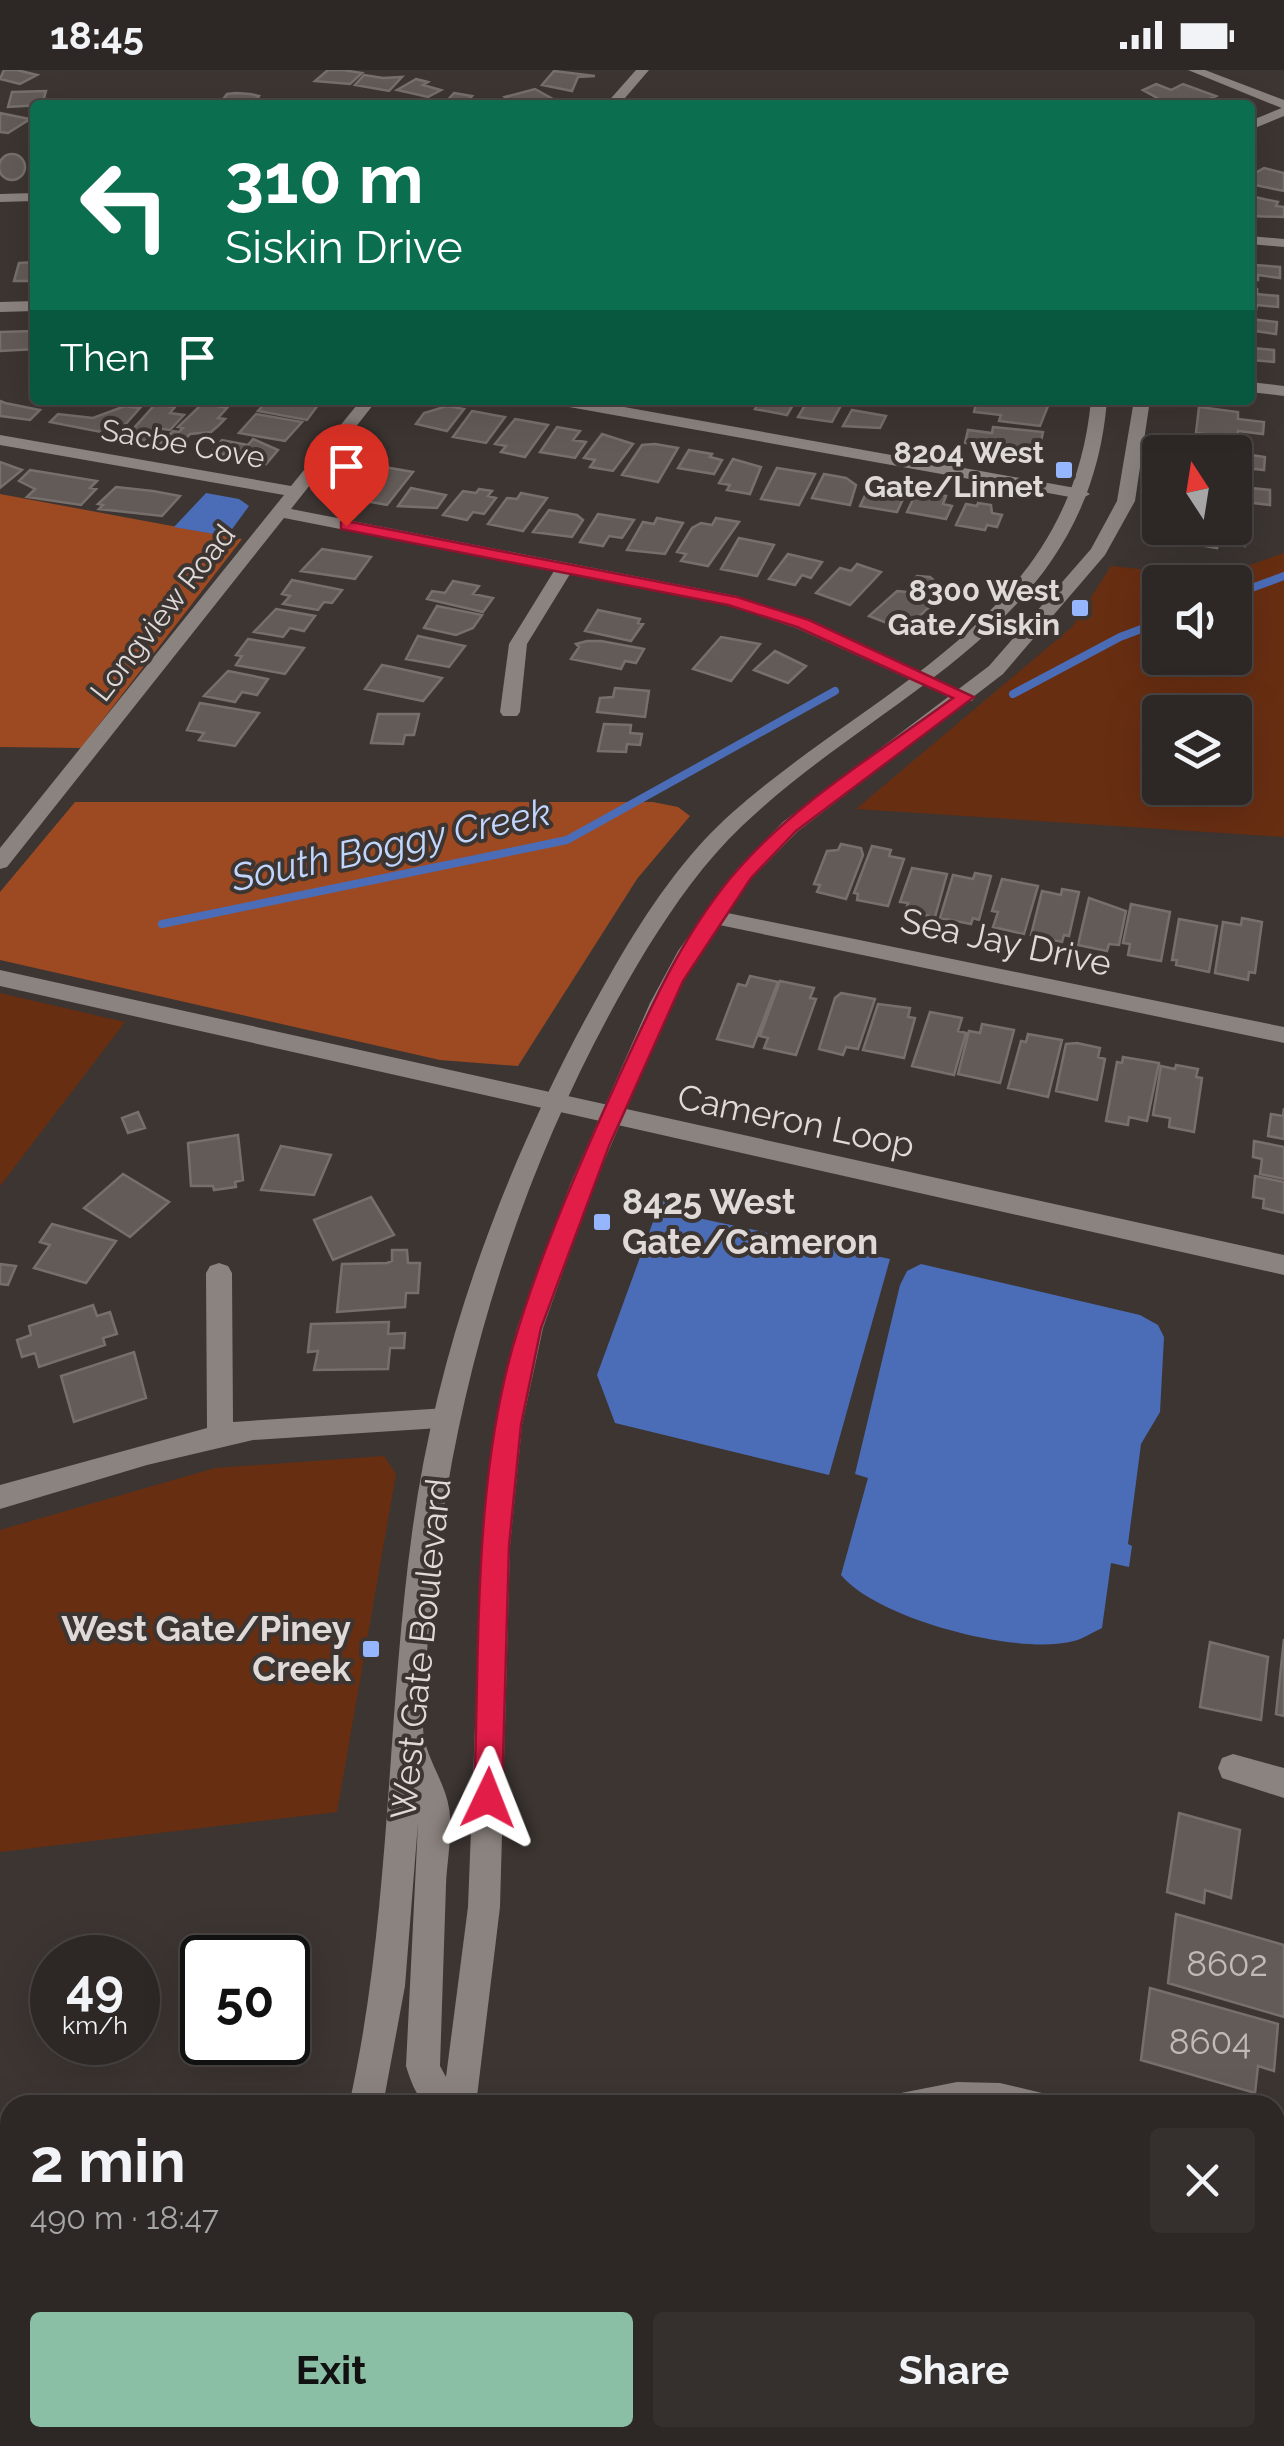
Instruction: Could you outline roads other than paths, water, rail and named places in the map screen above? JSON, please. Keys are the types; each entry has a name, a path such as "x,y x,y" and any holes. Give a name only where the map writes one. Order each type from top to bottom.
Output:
{"street":[{"path":"616,100 643,70"},
{"path":"1194,70 1284,108"},
{"path":"1255,106 1284,92"},
{"path":"1255,123 1284,108"},
{"path":"0,198 30,197"},
{"path":"1255,240 1284,243"},
{"path":"0,307 30,306"},
{"path":"1255,387 1284,390"},
{"name":"Longview Road","path":"0,862 366,405"},
{"path":"586,405 1080,494"},
{"name":"West Gate Boulevard","path":"368,2095 399,1879 416,1619 446,1420 484,1276 558,1105 639,944 735,822 778,785 924,678 1022,592 1080,494 1091,462 1099,405"},
{"name":"West Gate Boulevard","path":"460,2095 484,1907 496,1546 509,1425 530,1328 612,1117 661,1003 744,874 790,826 966,697 1021,642 1099,552 1126,501 1141,405"},
{"name":"Sacbe Cove","path":"0,440 297,492"},
{"path":"278,512 731,600 803,624 966,697"},
{"path":"510,712 518,644 565,568"},
{"name":"Sea Jay Drive","path":"713,917 1284,1035"},
{"name":"Cameron Loop","path":"0,978 1284,1264"},
{"path":"219,1273 220,1435"},
{"path":"0,1497 254,1428 446,1420"},
{"path":"408,1732 434,1808 422,2066 429,2086 443,2095"},
{"path":"1234,1768 1284,1783"}],"water":[{"path":"206,493 239,499 249,506 230,532 220,535 174,527"},
{"path":"661,1200 675,1203 684,1215 890,1259 829,1475 615,1423 597,1375"},
{"path":"921,1264 1140,1315 1158,1325 1164,1337 1160,1412 1141,1444 1128,1544 1132,1546 1129,1567 1111,1563 1102,1628 1081,1639 1019,1643 950,1630 885,1606 841,1575 868,1478 855,1474 900,1285 907,1271"}],"waterway":[{"name":"South Boggy Creek","path":"1252,588 1284,576"},
{"name":"South Boggy Creek","path":"1013,694 1142,629"},
{"name":"South Boggy Creek","path":"162,924 567,840 835,691"}],"place":[{"name":"8204 West Gate/Linnet","path":"1064,470"},
{"name":"8300 West Gate/Siskin","path":"1080,608"},
{"name":"8425 West Gate/Cameron","path":"602,1222"},
{"name":"West Gate/Piney Creek","path":"371,1649"}]}
